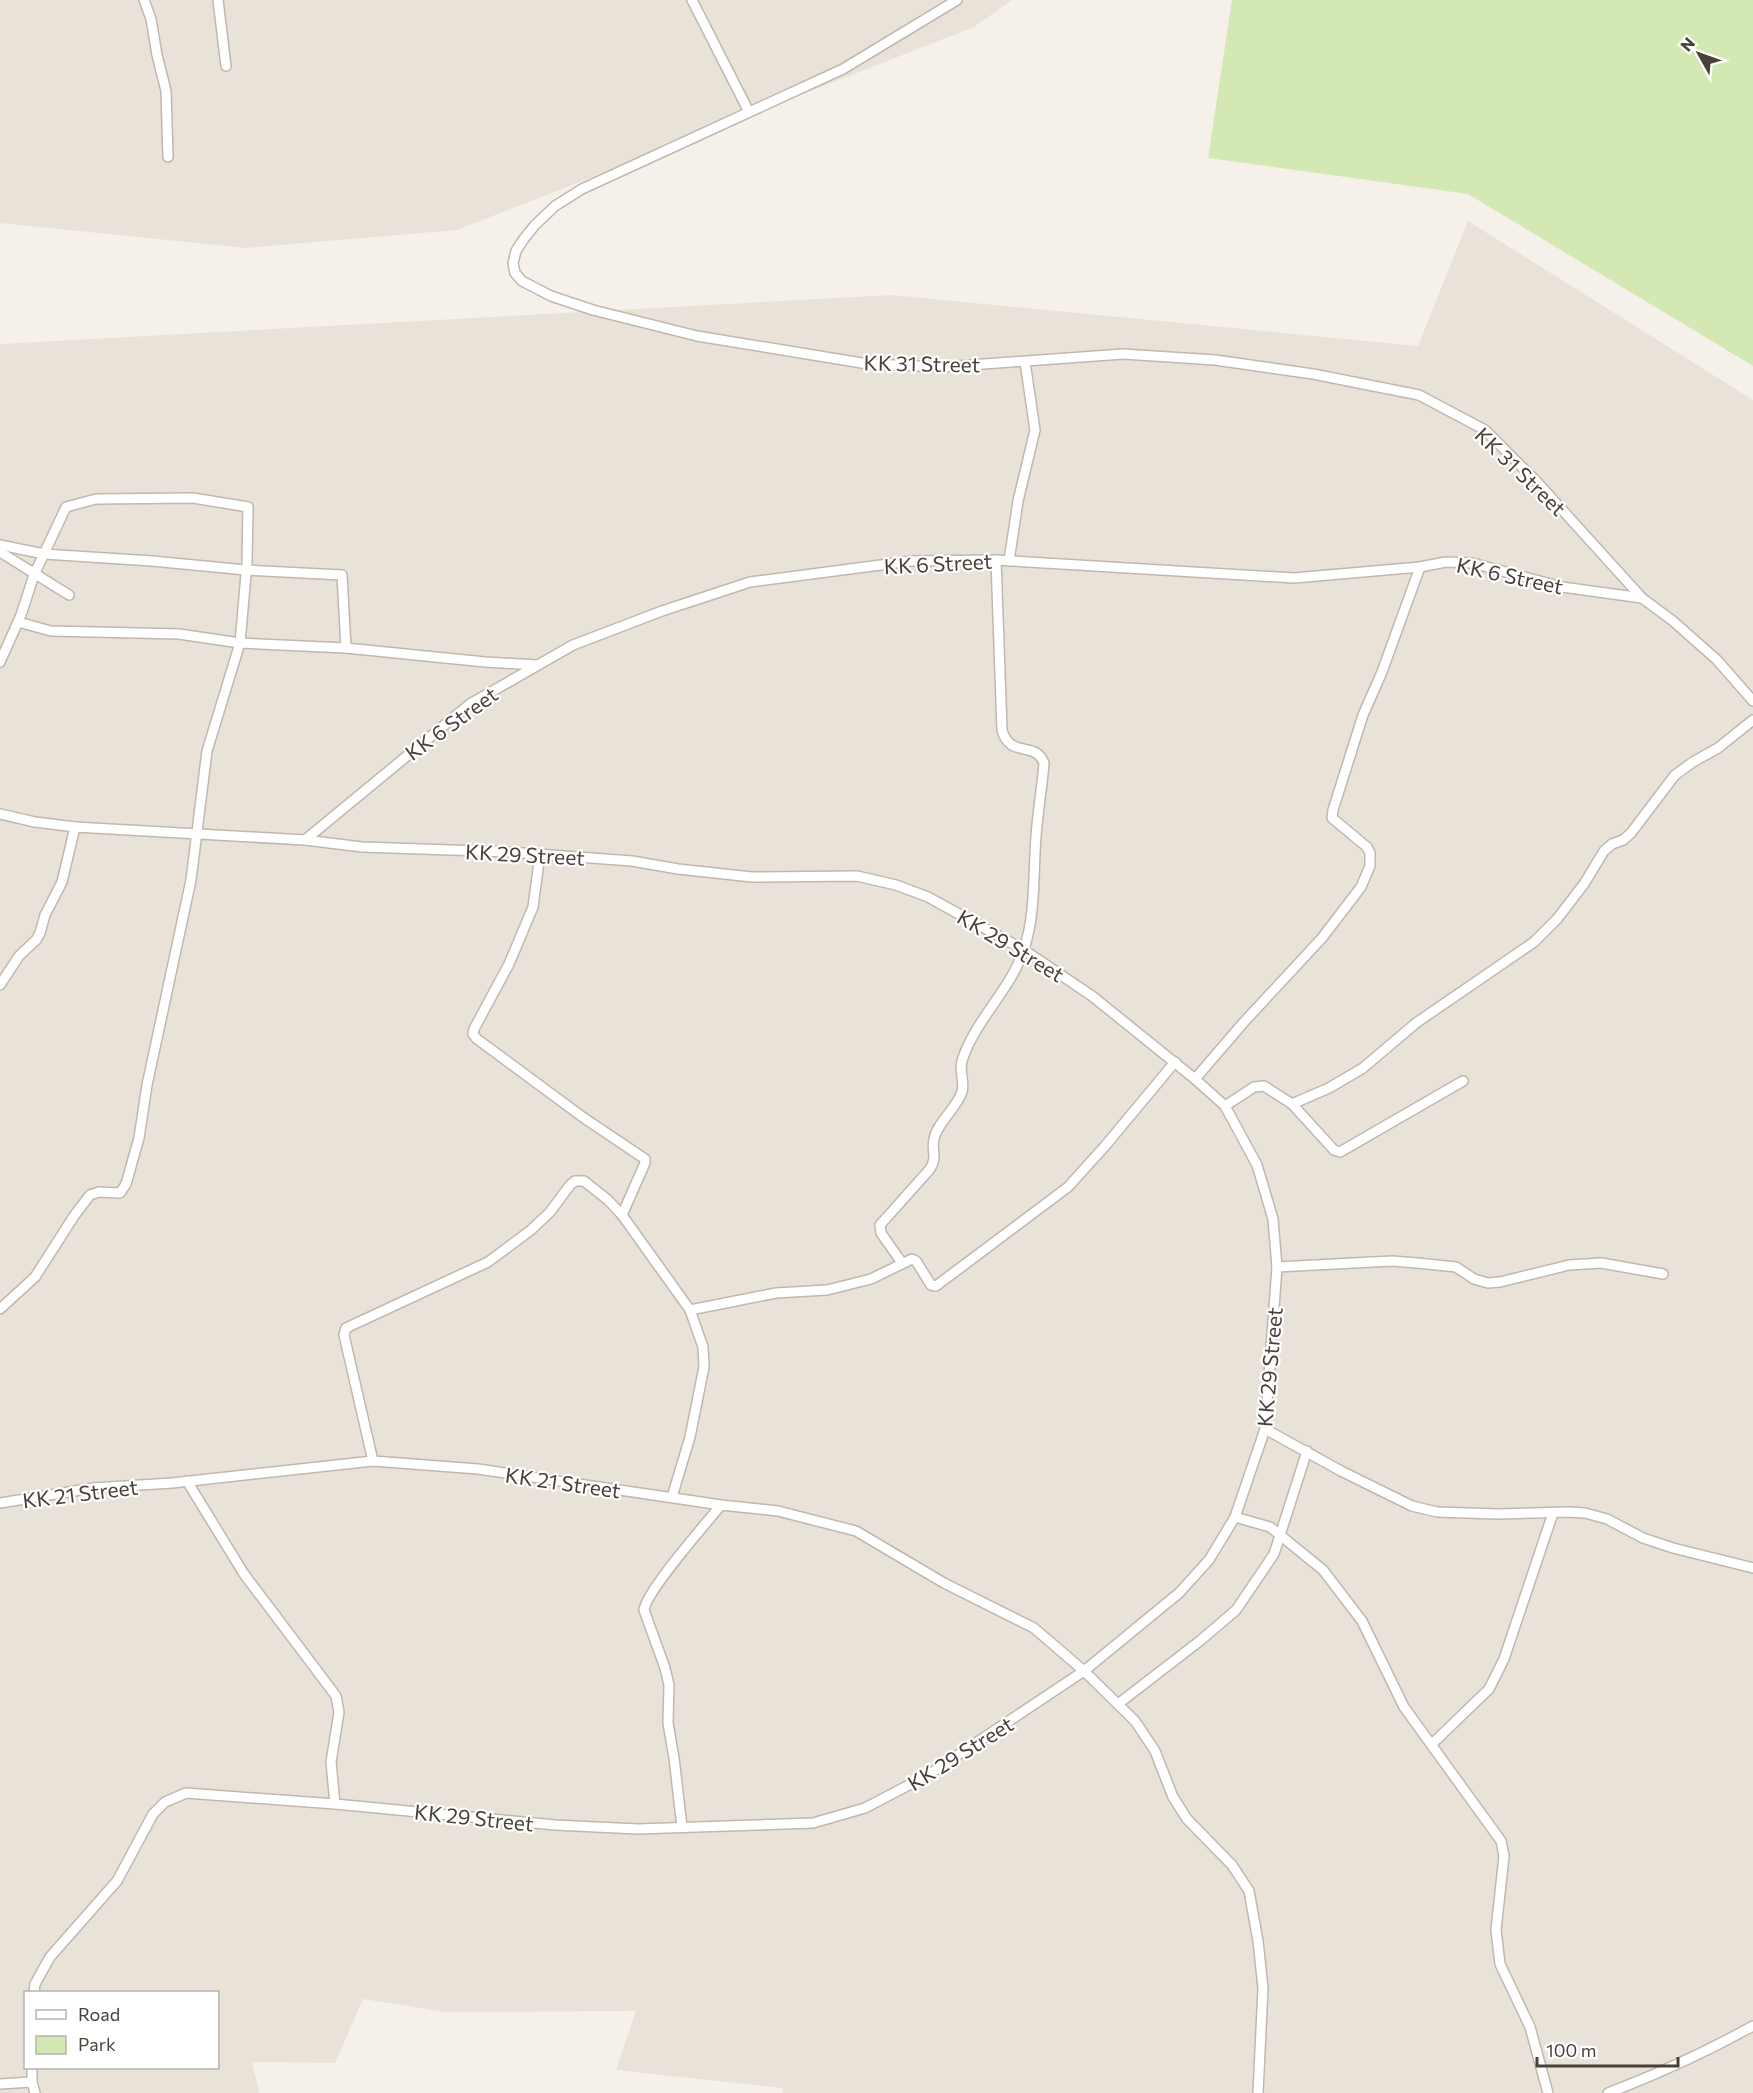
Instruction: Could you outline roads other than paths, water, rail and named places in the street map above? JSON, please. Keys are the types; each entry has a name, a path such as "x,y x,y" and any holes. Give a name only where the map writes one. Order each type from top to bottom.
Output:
{"street":[{"path":"144,0 151,19 166,91 168,157"},
{"path":"218,0 226,66"},
{"path":"692,0 749,112"},
{"name":"KK 31 Street","path":"957,0 843,69 582,189 555,206 535,225 516,251 513,268 515,273 522,281 551,296 592,310 697,336 868,364 942,367 1123,354 1215,360 1313,374 1419,395 1485,430 1537,482 1642,598 1673,621 1717,660 1753,701"},
{"path":"1010,561 1018,501 1035,430 1026,362"},
{"path":"0,662 18,622 34,575 66,507 96,499 193,498 248,507 240,643 207,751 198,833 180,935 147,1085 139,1138 126,1185 117,1194 99,1192 90,1195 35,1277 0,1309"},
{"path":"0,544 44,554 342,575 346,648"},
{"path":"0,552 69,595"},
{"path":"902,1263 880,1233 880,1225 936,1161 934,1139 937,1130 956,1106 963,1090 960,1071 962,1059 1008,985 1024,950 1032,910 1036,836 1044,763 1041,756 1035,752 1010,745 1005,741 1002,730 996,560"},
{"name":"KK 6 Street","path":"305,840 470,704 584,641 662,611 750,582 911,561 996,560 1294,578 1420,567 1446,562 1472,563 1562,587 1642,598"},
{"path":"1196,1078 1322,938 1361,887 1370,866 1370,853 1367,847 1332,818 1333,810 1363,716 1382,672 1420,567"},
{"path":"18,622 51,631 179,634 240,643 346,648 539,665"},
{"path":"1292,1104 1329,1088 1363,1068 1416,1023 1534,942 1557,919 1584,884 1604,851 1631,833 1675,775 1718,748 1753,720"},
{"name":"KK 29 Street","path":"0,814 75,828 305,840 362,848 540,854 632,861 678,869 752,877 857,876 896,885 928,897 1024,950 1092,996 1196,1078 1225,1106 1257,1165 1273,1219 1277,1267 1265,1429 1235,1517 1209,1560 1179,1593 1084,1671 928,1776 865,1808 813,1823 638,1830 186,1793 165,1802 153,1814 117,1881 50,1957 34,1991"},
{"path":"0,985 19,956 40,933 45,915 62,882 75,828"},
{"path":"540,854 533,907 509,964 473,1034 584,1118 645,1159 622,1215"},
{"path":"690,1310 776,1293 827,1290 871,1279 912,1258 931,1285 936,1286 1068,1187 1175,1062"},
{"path":"1225,1106 1254,1087 1264,1086 1292,1104 1334,1150 1340,1152 1463,1081"},
{"path":"373,1461 344,1335 346,1328 488,1262 531,1230 550,1212 570,1185 575,1181 584,1182 608,1200 622,1215 690,1310 703,1347 704,1367 690,1437 672,1497"},
{"path":"1277,1267 1392,1261 1456,1267 1464,1270 1474,1279 1488,1282 1500,1282 1569,1265 1600,1263 1663,1274"},
{"path":"1265,1429 1341,1471 1412,1506 1437,1512 1585,1513 1606,1519 1643,1538 1673,1548 1753,1568"},
{"path":"1118,1704 1236,1610 1274,1554 1307,1451"},
{"name":"KK 21 Street","path":"0,1503 93,1488 187,1481 373,1461 478,1469 721,1505 778,1511 856,1531 944,1583 1034,1628 1084,1671 1136,1721 1155,1751 1173,1797 1187,1819 1232,1865 1249,1891 1263,1988 1258,2093"},
{"path":"187,1481 244,1575 336,1696 339,1713 331,1762 335,1804"},
{"path":"682,1827 668,1723 669,1685 644,1610 645,1602 721,1505"},
{"path":"1432,1744 1489,1689 1504,1659 1553,1513"},
{"path":"1235,1517 1270,1527 1280,1533 1323,1570 1362,1621 1404,1707 1501,1841 1504,1856 1496,1930 1500,1964 1530,2027 1548,2093"},
{"path":"1608,2093 1712,2049 1753,2026"},
{"path":"32,2069 35,2093"},
{"path":"0,2084 32,2082"}]}
